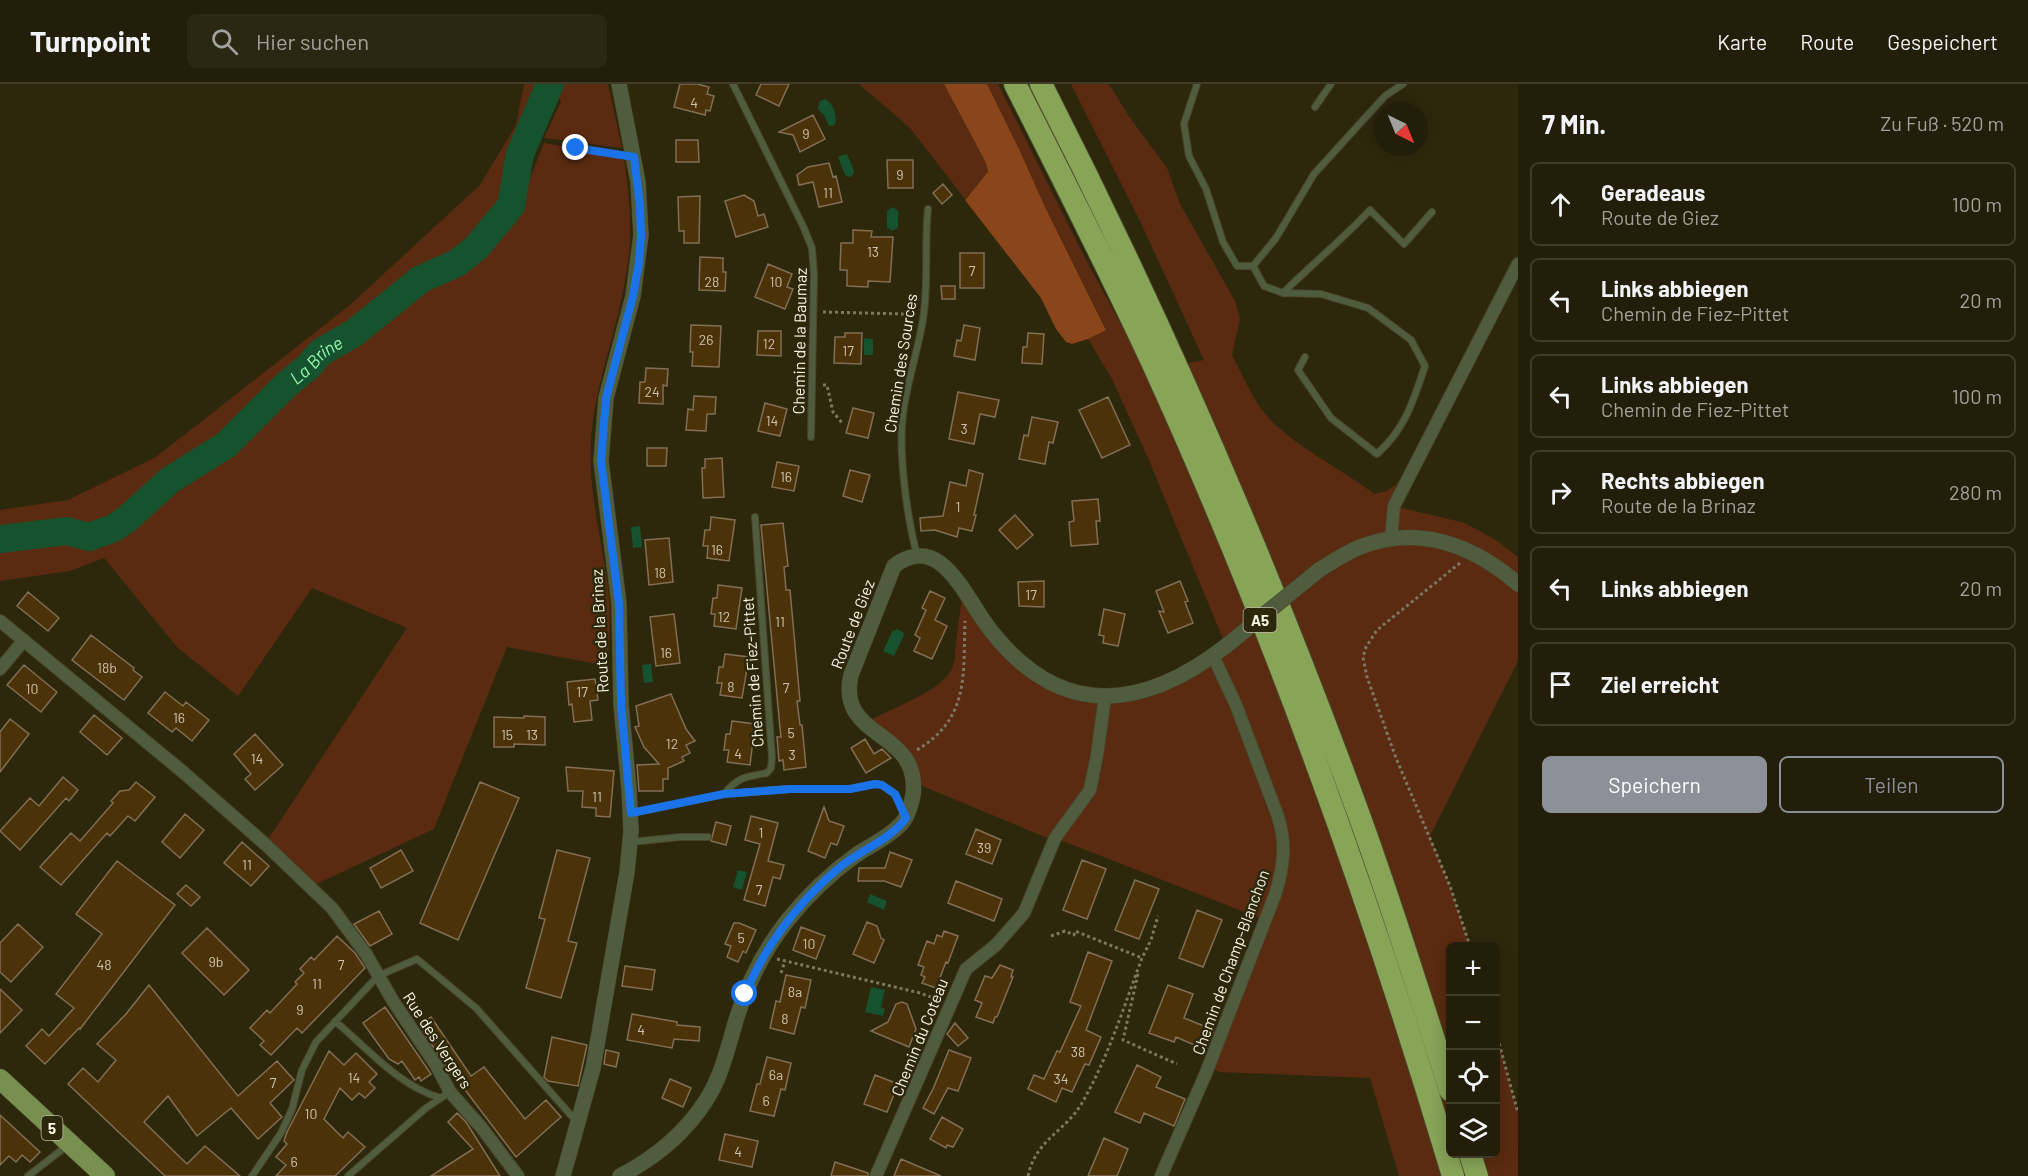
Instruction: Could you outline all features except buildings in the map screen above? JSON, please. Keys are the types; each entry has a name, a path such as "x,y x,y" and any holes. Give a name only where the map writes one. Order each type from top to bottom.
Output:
{"highway":[{"name":"A5","path":"1015,84 1151,361 1233,551 1338,824 1407,1025 1453,1176"},
{"name":"A5","path":"1041,84 1144,293 1254,542 1359,816 1397,924 1446,1077"},
{"path":"1471,1158 1477,1176"}],"main road":[{"name":"5","path":"0,1078 105,1176"}],"street":[{"name":"Route de la Brinaz","path":"563,1176 598,1038 630,842 631,813 621,704 619,604 601,461 606,398 633,296 641,235 634,157 619,84"},
{"path":"1391,540 1394,506 1518,264"},
{"path":"917,555 940,563 964,591 991,632 1028,669 1062,688 1105,697 1122,697 1157,688 1172,681 1213,656 1319,570 1359,548 1413,536 1434,539 1473,552 1518,584"},
{"name":"Route de Giez","path":"906,757 898,747 864,724 851,703 849,687 851,675 894,567 907,558 917,555"},
{"name":"Rue des Vergers","path":"0,621 183,772 289,866 332,908 366,954 436,1065 446,1095 481,1127 518,1176"},
{"path":"0,669 24,640"},
{"name":"Chemin de Champ-Blanchon","path":"1161,1176 1206,1073 1282,873 1284,851 1282,827 1236,705 1213,656"},
{"name":"Chemin du Coteau","path":"876,1176 966,969 996,945 1024,913 1055,838 1090,790 1105,697"},
{"path":"620,1176 643,1163 667,1145 683,1131 705,1103 724,1061 753,974 788,920 840,867 894,830 906,818 913,794 911,772 906,757"}],"lane":[{"name":"Chemin de la Baumaz","path":"733,84 809,238 814,267 811,437"},
{"path":"1197,84 1184,124 1189,156 1206,189 1223,242 1237,266 1252,266 1276,238 1314,174 1385,96 1403,84"},
{"path":"1315,108 1331,84"},
{"name":"Chemin des Sources","path":"917,555 903,470 902,428 905,402 924,313 928,209"},
{"path":"1283,293 1370,210 1404,244 1432,212"},
{"path":"1252,266 1264,286 1283,293 1321,294 1368,308 1411,340 1425,366 1411,407 1393,440 1377,454 1331,418 1298,370 1305,357"},
{"name":"Chemin de Fiez-Pittet","path":"724,794 733,783 744,777 767,773 771,768 755,517"},
{"name":"Chemin de Fiez-Pittet","path":"631,813 724,794 790,789 844,789 875,784 882,785 895,794 906,818"},
{"path":"630,842 708,837"},
{"path":"252,1176 281,1133 292,1109 309,1054 316,1042 378,976 417,958 476,1008 578,1123"},
{"path":"335,1021 410,1083 428,1094 446,1095"},
{"path":"348,1176 426,1108 446,1095"},
{"path":"28,1176 70,1144"}],"path":[{"path":"576,148 634,157"},
{"path":"813,312 905,314"},
{"path":"812,384 827,385 833,412 843,424"},
{"path":"1469,942 1450,886 1394,752 1367,677 1363,657 1366,647 1377,630 1473,552"},
{"path":"906,757 940,733 960,699 964,679 965,617"},
{"path":"1028,1176 1041,1146 1080,1106 1092,1086 1151,940 1158,916"},
{"path":"1051,936 1065,931 1074,935 1075,931 1142,958"},
{"path":"776,959 920,993 949,1005"},
{"path":"781,973 785,961"},
{"path":"1138,968 1123,1040 1177,1064"},
{"path":"1500,1047 1518,1113"}],"shaded area":[{"path":"524,84 544,84 513,154 505,210 476,244 453,261 417,273 157,481 131,508 82,526 90,548 99,549 141,523 430,278 453,271 466,263 515,217 544,143 610,155 624,160 629,195 630,245 618,315 595,406 591,444 594,502 609,598 608,666 507,647 434,829 310,887 265,844 407,628 312,588 238,696 178,648 104,558 70,571 0,581 0,510 68,500 156,457 350,305 480,185 516,125"},
{"path":"559,84 608,84 622,148 544,138 561,102 556,91"},
{"path":"859,84 944,84 986,163 988,173 965,199 910,128"},
{"path":"944,84 987,84 1106,330 1072,344 1066,342 1056,329 1041,298 965,200 988,172 986,163"},
{"path":"987,84 998,84 1085,258 1146,371 1204,360 1141,223 1071,84 1109,84 1128,115 1167,168 1180,204 1235,301 1240,319 1232,355 1252,395 1267,416 1290,438 1374,494 1387,491 1408,476 1394,506 1465,523 1496,540 1518,557 1518,661 1430,836 1469,942 1446,942 1446,1158 1500,1158 1500,1047 1518,1113 1518,1176 1399,1176 1370,1078 1219,1072 1209,1066 1265,920 1055,838 1045,837 913,782 909,764 864,724 927,692 948,675 955,660 958,623 964,591 1046,680 1122,697 1226,646 1148,458 1112,379 1088,339 1106,329 1045,207"},
{"path":"825,99 834,111 835,125 829,126 818,109 819,102"},
{"path":"847,154 854,171 849,177 845,175 838,157"},
{"path":"893,207 898,211 898,228 892,231 887,227 887,211"},
{"path":"864,338 873,339 873,355 864,355"},
{"path":"640,526 642,547 633,548 631,527"},
{"path":"896,629 904,635 894,656 883,651 893,630"},
{"path":"651,664 653,682 644,683 642,665"},
{"path":"738,870 747,872 742,890 733,887"},
{"path":"870,894 887,901 884,910 867,902"},
{"path":"871,987 885,990 881,1007 885,1009 883,1016 865,1012"}],"waterway":[{"name":"La Brine","path":"0,539 67,531 89,537 114,528 170,480 226,445 321,352 354,333 421,279 457,263 476,248 511,206 520,154 550,84"}],"route":[{"path":"576,148 634,157 640,206 641,235 636,278 606,398 601,461 619,604 622,732 631,813 724,794 790,789 837,790 875,784 889,788 895,794 906,818 901,825 840,867 804,902 766,951 745,994"}]}
